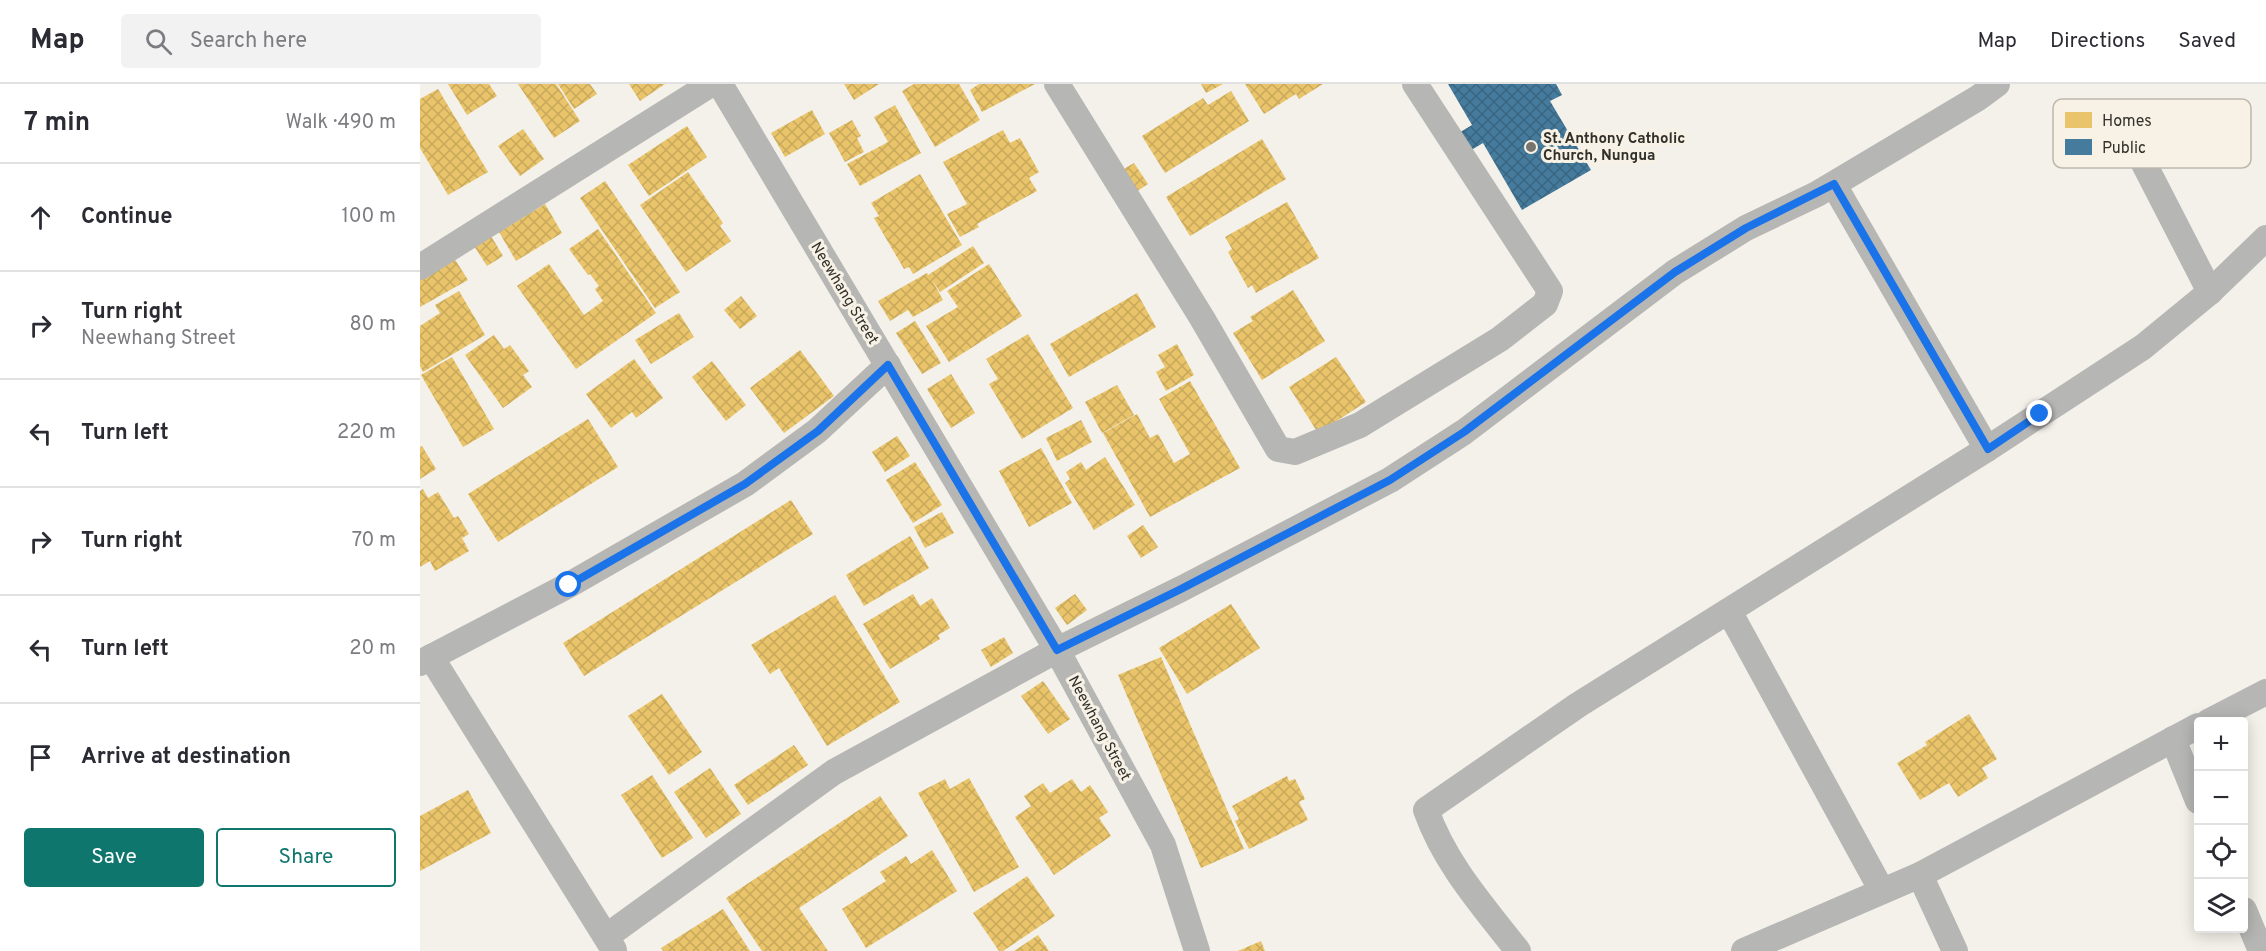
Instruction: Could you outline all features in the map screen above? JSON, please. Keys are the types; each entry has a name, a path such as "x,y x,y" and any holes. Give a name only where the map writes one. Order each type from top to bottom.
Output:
{"street":[{"path":"420,267 711,84"},
{"name":"Neewhang Street","path":"720,84 1057,650 1163,845 1197,951"},
{"path":"1057,84 1202,318 1278,449 1295,452 1360,425 1500,339 1545,304 1550,291 1415,84"},
{"path":"888,365 818,431 745,484 569,585 426,660 610,943 834,772 1057,650 1181,589 1390,480 1464,432 1675,272 1746,228 1834,184 1981,89"},
{"path":"2146,168 2210,292"},
{"path":"1834,184 1988,449"},
{"path":"1518,951 1460,878 1434,833 1426,810 1578,705 1988,449 2143,347 2210,292 2266,238"},
{"path":"1730,611 1882,891"},
{"path":"2218,717 2266,692"},
{"path":"1744,951 1920,875 2194,728"},
{"path":"2173,739 2194,789"},
{"path":"1920,875 1955,951"},
{"path":"2248,920 2261,951"}],"building: Homes":[{"path":"448,84 489,84 497,96 467,115"},
{"path":"518,84 556,84 580,121 554,138"},
{"path":"558,84 590,84 597,94 574,109"},
{"path":"629,84 665,84 640,101"},
{"path":"844,84 879,84 854,100"},
{"path":"914,84 959,84 980,120 935,147 902,91"},
{"path":"979,84 1035,84 982,112 970,90"},
{"path":"1201,84 1223,84 1206,93"},
{"path":"1245,84 1323,84 1299,99 1296,94 1264,114"},
{"path":"438,89 488,172 448,195 420,148 420,99"},
{"path":"1231,91 1249,121 1165,173 1142,136 1203,98 1208,105"},
{"path":"895,105 921,153 860,186 847,164 888,142 874,117"},
{"path":"812,110 825,134 785,157 771,133"},
{"path":"852,120 861,136 857,138 864,152 845,162 829,133"},
{"path":"687,126 707,157 649,196 628,165"},
{"path":"523,129 544,159 520,176 498,146"},
{"path":"1003,130 1010,143 1020,138 1039,172 1029,178 1037,191 977,224 979,227 960,237 947,214 967,204 943,162"},
{"path":"1262,139 1286,179 1190,236 1166,197"},
{"path":"1134,163 1148,184 1136,192 1122,170"},
{"path":"688,172 723,223 720,226 731,241 686,272 640,205"},
{"path":"920,174 962,245 913,274 909,267 904,269 874,218 879,216 871,203"},
{"path":"605,181 680,292 655,308 580,198"},
{"path":"1287,202 1319,258 1256,293 1252,285 1248,288 1228,252 1232,249 1225,237"},
{"path":"545,204 562,233 516,261 499,232"},
{"path":"598,229 656,313 576,369 517,286 549,264 584,315 603,301 595,289 599,286 569,249"},
{"path":"491,236 503,256 487,266 474,246"},
{"path":"973,246 984,263 940,292 932,280 943,300 913,317 908,310 890,321 878,301 927,273 928,275"},
{"path":"454,258 468,280 420,307 420,278"},
{"path":"989,264 1022,316 949,362 926,326 958,307 947,291"},
{"path":"1293,290 1325,341 1262,380 1233,333 1253,321 1250,317"},
{"path":"459,291 485,335 423,372 420,366 420,326 440,313 435,305"},
{"path":"1137,293 1156,327 1069,377 1050,344"},
{"path":"741,296 757,316 740,329 724,310"},
{"path":"679,313 694,337 651,364 635,340"},
{"path":"915,321 941,363 922,374 896,333"},
{"path":"1028,334 1073,408 1022,439 989,384 998,379 986,359"},
{"path":"494,335 504,349 510,345 529,371 523,375 532,387 503,408 465,355"},
{"path":"1177,344 1194,375 1166,391 1156,372 1165,367 1158,355"},
{"path":"800,350 834,396 784,433 750,388"},
{"path":"452,357 494,429 463,447 421,375"},
{"path":"1336,357 1366,402 1318,433 1289,387"},
{"path":"634,359 663,398 636,418 632,412 611,428 586,394"},
{"path":"712,361 746,405 726,421 692,377"},
{"path":"951,374 975,413 951,428 927,389"},
{"path":"1190,381 1240,468 1150,517 1103,433 1137,414 1150,438 1158,434 1174,463 1190,454 1159,399"},
{"path":"1117,385 1134,415 1102,433 1085,402"},
{"path":"588,419 618,467 498,542 468,494"},
{"path":"1081,420 1092,442 1057,461 1046,438"},
{"path":"897,436 910,456 885,472 872,452"},
{"path":"422,446 436,469 420,479 420,447"},
{"path":"1041,448 1072,503 1029,527 999,471"},
{"path":"1105,457 1135,505 1094,530 1065,483 1070,479 1066,472 1081,462 1086,470"},
{"path":"915,462 942,505 913,523 886,480"},
{"path":"423,489 428,498 438,492 454,518 458,516 469,534 462,538 469,551 435,571 430,561 420,567 420,491"},
{"path":"791,500 813,534 584,676 563,643"},
{"path":"942,512 954,533 925,548 914,527"},
{"path":"1143,525 1158,547 1141,558 1127,536"},
{"path":"910,536 929,568 864,606 846,575"},
{"path":"913,594 920,606 932,598 950,628 938,635 940,639 890,669 863,624"},
{"path":"1075,594 1087,610 1067,625 1055,608"},
{"path":"835,595 900,702 827,746 779,668 770,674 751,645"},
{"path":"1231,604 1260,648 1187,694 1159,648"},
{"path":"1004,637 1013,653 991,667 981,650"},
{"path":"1161,657 1244,849 1201,868 1118,675"},
{"path":"1043,681 1070,719 1048,734 1021,696"},
{"path":"662,694 702,752 669,775 628,716"},
{"path":"1969,714 1997,759 1982,768 1988,778 1958,797 1949,783 1920,800 1897,763 1927,745 1925,742"},
{"path":"794,745 808,765 748,805 734,785"},
{"path":"710,768 741,814 706,838 674,792"},
{"path":"652,775 693,838 662,858 621,795"},
{"path":"1287,776 1289,781 1295,779 1305,799 1299,802 1308,820 1249,849 1235,821 1239,819 1232,806"},
{"path":"969,778 1019,867 974,892 918,793 945,779 950,789"},
{"path":"1072,779 1081,792 1090,785 1108,812 1099,818 1111,836 1054,875 1015,817 1031,806 1024,796 1043,783 1050,793"},
{"path":"468,790 491,833 420,871 420,816"},
{"path":"880,796 908,836 799,908 828,951 762,951 726,898"},
{"path":"932,850 957,891 866,948 842,909 886,881 880,872 906,856 911,864"},
{"path":"1027,876 1055,916 1003,951 999,951 973,913"},
{"path":"723,909 750,951 663,951 661,948"},
{"path":"1038,935 1049,951 1014,951"},
{"path":"1261,941 1265,951 1238,951"}],"building: Public":[{"name":"St. Anthony Catholic Church, Nungua","path":"1448,84 1556,84 1562,95 1550,101 1591,170 1522,210 1483,143 1468,152 1457,134 1472,125"}],"place":[{"name":"St. Anthony Catholic Church, Nungua","path":"1531,147"}],"route":[{"path":"569,585 745,484 818,431 888,365 1057,650 1181,589 1390,480 1464,432 1675,272 1746,228 1834,184 1988,449 2040,414"}]}
